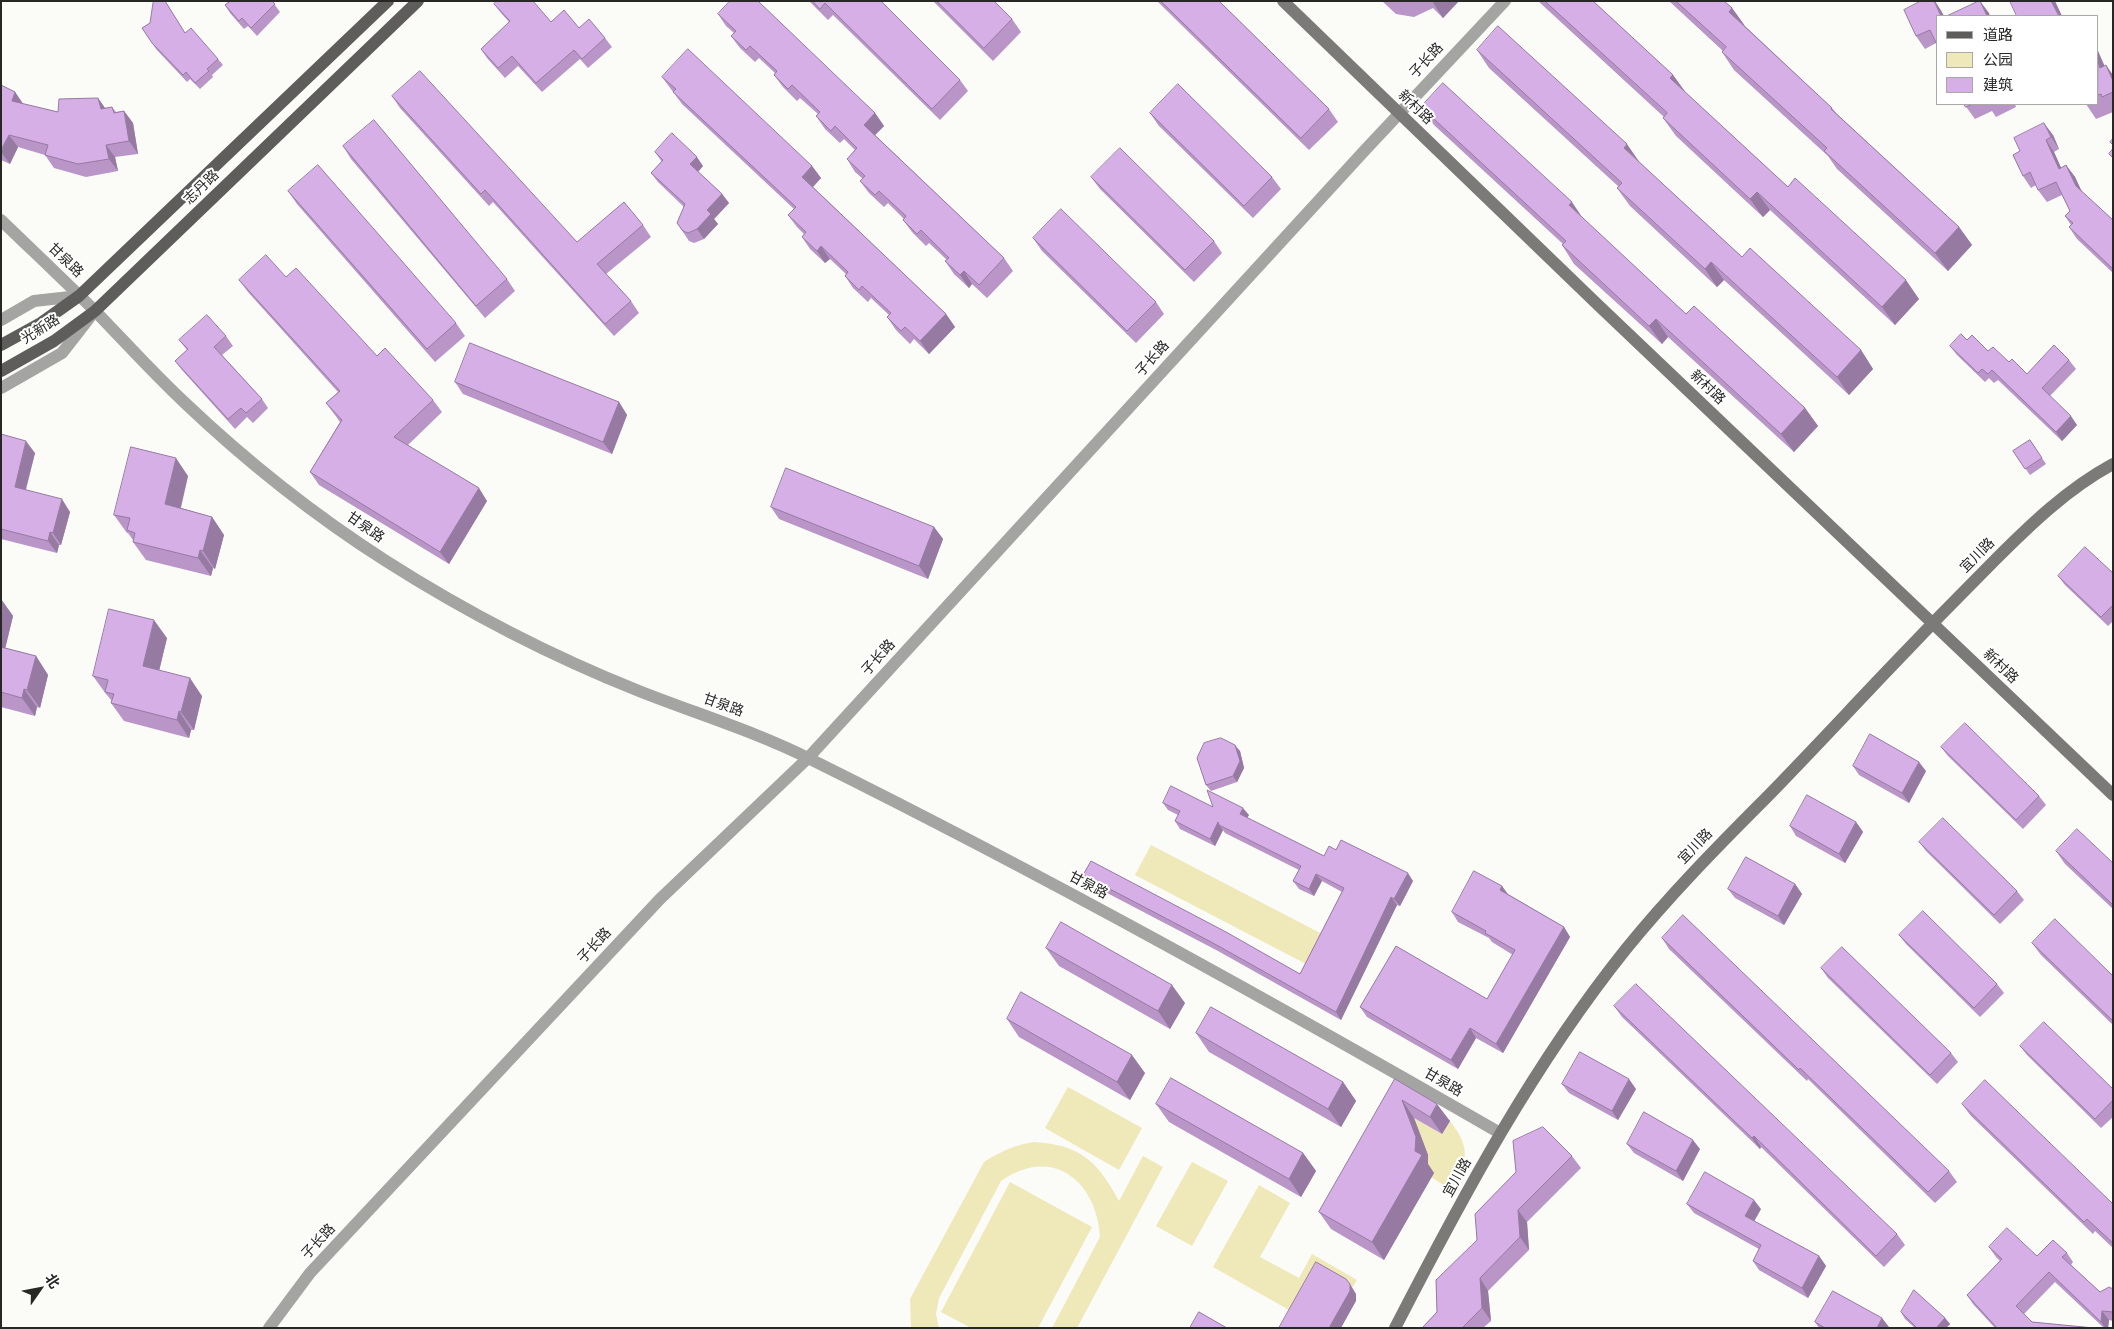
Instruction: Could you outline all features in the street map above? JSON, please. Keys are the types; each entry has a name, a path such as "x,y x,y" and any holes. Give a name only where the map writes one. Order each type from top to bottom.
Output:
{"main road":[{"name":"志丹路","path":"79,296 388,1"},
{"name":"志丹路","path":"95,311 418,1"},
{"name":"新村路","path":"1283,1 2113,795"},
{"name":"光新路","path":"1,345 41,323 79,296"},
{"name":"光新路","path":"1,371 54,341 95,311"},
{"name":"宜川路","path":"1395,1328 1500,1133 1532,1079 1584,1004 1626,949 1667,901 1933,624 2050,508 2078,486 2113,464"}],"street":[{"name":"子长路","path":"269,1328 310,1273 660,898 808,758 1505,1"},
{"name":"甘泉路","path":"1,220 95,311 181,400 255,466 296,498 384,560 442,595 534,645 639,691 760,736 808,758 1017,865 1193,959 1500,1133"},
{"path":"1,320 34,301 79,296"},
{"name":"志丹路","path":"1,388 62,353 95,311"}],"green space":[{"path":"1151,845 1322,934 1306,964 1135,875"},
{"path":"1068,1087 1142,1128 1119,1170 1045,1128"},
{"path":"1400,1110 1442,1134 1450,1121 1457,1131 1462,1140 1465,1155 1461,1171 1451,1190 1431,1177 1434,1173 1426,1168 1428,1155"},
{"path":"1034,1142 1076,1151 1103,1175 1119,1201 1143,1156 1163,1167 1077,1328 1052,1328 1100,1237 1097,1217 1081,1185 1068,1174 1054,1168 1038,1167 1020,1171 1001,1181 939,1298 936,1314 939,1328 911,1328 910,1299 984,1162 1008,1149"},
{"path":"1192,1162 1228,1181 1192,1246 1156,1226"},
{"path":"1010,1182 1092,1227 1038,1328 971,1328 941,1312"},
{"path":"1259,1185 1290,1203 1260,1257 1299,1278 1312,1254 1357,1280 1352,1288 1298,1315 1213,1267"}],"building":[{"path":"155,1 165,1 185,33 191,28 218,59 207,69 209,71 195,83 186,72 183,75 152,43 142,28 150,23 153,3"},
{"path":"228,1 272,1 275,4 251,28 242,18 239,21 225,5"},
{"path":"497,1 533,1 551,22 564,10 579,28 589,19 605,38 582,59 574,50 536,83 512,56 498,68 481,49 510,21 494,4"},
{"path":"730,1 758,1 875,113 864,125 1004,258 979,285 964,271 960,275 945,261 949,258 921,230 917,234 903,220 906,216 879,191 875,195 860,181 865,176 847,159 857,148 835,126 831,131 816,116 820,112 792,85 788,89 774,75 777,71 750,46 746,50 731,36 736,31 718,14"},
{"path":"813,1 881,1 960,80 932,109 825,3 820,9"},
{"path":"937,1 994,1 1012,19 984,48"},
{"path":"1161,1 1219,1 1329,109 1301,138"},
{"path":"1545,1 1593,1 1673,75 1670,78 1788,187 1795,178 1906,280 1882,307 1757,192 1750,199 1663,118 1667,113"},
{"path":"1676,1 1724,1 1732,8 1729,12 1959,227 1935,253 1824,151 1827,148 1722,52 1726,47"},
{"path":"1921,1 1934,1 1941,15 1936,15 1936,43 1930,30 1916,36 1904,10"},
{"path":"1980,1 1987,15 1949,15"},
{"path":"2010,1 2051,1 2058,15 2017,15"},
{"path":"1498,26 1627,144 1624,148 1742,257 1750,248 1861,350 1837,377 1711,262 1705,269 1617,188 1622,183 1477,50"},
{"path":"688,49 812,166 802,177 946,314 920,341 905,327 901,331 887,317 891,313 862,286 859,290 845,276 848,272 821,246 817,251 802,237 806,232 788,215 796,207 673,92 676,89 662,77"},
{"path":"2099,65 2100,68 2106,65 2113,81 2113,92 2102,97 2101,94 2099,95"},
{"path":"420,71 577,242 624,202 643,225 597,264 631,301 605,324 485,190 481,194 392,96"},
{"path":"1443,83 1572,202 1569,205 1686,314 1694,306 1805,408 1781,434 1656,319 1649,326 1562,245 1566,241 1421,107"},
{"path":"1178,84 1272,177 1244,206 1150,113"},
{"path":"1,85 15,92 12,101 58,112 59,99 98,98 101,109 112,107 114,113 124,111 129,141 106,145 109,159 78,164 45,155 48,145 9,135 1,150"},
{"path":"374,120 507,279 476,306 343,146"},
{"path":"2044,123 2051,137 2046,140 2059,169 2066,165 2076,186 2113,220 2113,269 2069,227 2073,223 2065,216 2070,211 2056,182 2038,190 2030,172 2023,176 2013,155 2020,151 2014,138"},
{"path":"672,133 697,157 690,164 722,194 707,210 711,214 697,229 688,233 683,231 677,223 685,204 651,173 663,160 655,152"},
{"path":"1120,148 1214,241 1185,270 1091,177"},
{"path":"2113,149 2113,158 2109,154"},
{"path":"318,165 456,323 427,349 288,191"},
{"path":"1061,209 1156,302 1127,331 1033,238"},
{"path":"266,255 286,277 296,268 377,356 385,348 433,400 394,437 479,488 440,552 310,472 342,420 326,403 340,391 239,280"},
{"path":"207,315 226,336 214,347 262,399 246,413 241,408 228,419 175,361 188,349 179,340"},
{"path":"1961,334 1967,340 1972,335 1988,351 1993,347 2009,362 2012,359 2027,374 2054,345 2069,360 2042,388 2071,416 2056,432 1992,370 1988,374 1982,369 1978,373 1950,346"},
{"path":"470,343 619,402 603,442 455,382"},
{"path":"1,434 26,441 15,487 62,499 53,533 50,532 48,541 1,529"},
{"path":"2030,440 2042,458 2025,469 2013,451"},
{"path":"131,447 176,458 165,504 212,517 203,551 200,550 198,558 133,542 135,533 127,530 130,518 114,515"},
{"path":"786,468 934,527 919,566 771,507"},
{"path":"2085,547 2113,573 2113,605 2101,617 2058,576"},
{"path":"109,609 154,620 143,666 190,678 177,720 111,703 114,694 105,692 108,680 93,676"},
{"path":"1,647 36,656 27,690 24,689 22,698 1,692"},
{"path":"1965,723 2039,796 2016,820 1941,747"},
{"path":"1870,734 1919,762 1902,793 1853,766"},
{"path":"1221,738 1235,745 1240,761 1233,776 1206,785 1197,758 1204,743"},
{"path":"1171,786 1213,807 1207,790 1243,808 1240,814 1324,856 1329,846 1336,850 1341,840 1408,873 1394,899 1391,897 1336,1012 1213,943 1083,875 1091,861 1226,932 1300,974 1344,888 1316,874 1309,889 1293,881 1301,866 1219,825 1218,822 1210,839 1175,821 1180,811 1163,803"},
{"path":"1807,795 1856,822 1839,854 1790,826"},
{"path":"1943,818 2017,891 1994,915 1919,842"},
{"path":"2077,829 2113,863 2113,905 2056,851"},
{"path":"1746,857 1795,884 1778,916 1728,889"},
{"path":"1474,871 1502,886 1500,890 1564,927 1496,1044 1470,1028 1451,1060 1360,1007 1396,946 1487,999 1515,950 1452,912"},
{"path":"1923,911 1997,984 1974,1008 1899,935"},
{"path":"1683,915 1949,1171 1928,1192 1662,938"},
{"path":"2055,919 2113,976 2113,1021 2032,943"},
{"path":"1061,922 1172,985 1158,1011 1046,948"},
{"path":"1842,947 1951,1053 1930,1075 1821,968"},
{"path":"1636,984 1897,1234 1876,1256 1754,1136 1752,1138 1614,1006"},
{"path":"1021,992 1132,1055 1117,1082 1007,1019"},
{"path":"1211,1007 1343,1082 1328,1109 1196,1033"},
{"path":"2044,1022 2113,1089 2113,1100 2095,1119 2020,1046"},
{"path":"1580,1052 1629,1079 1612,1111 1562,1084"},
{"path":"1171,1078 1303,1153 1289,1179 1156,1104"},
{"path":"1395,1079 1437,1104 1430,1117 1402,1100 1416,1137 1415,1151 1422,1155 1372,1242 1319,1212"},
{"path":"1985,1080 2113,1204 2113,1243 2087,1219 2084,1222 1962,1104"},
{"path":"1644,1112 1693,1140 1676,1171 1627,1144"},
{"path":"1543,1127 1572,1156 1518,1210 1520,1237 1480,1278 1482,1308 1462,1328 1422,1328 1437,1312 1436,1280 1477,1240 1475,1214 1516,1172 1513,1141"},
{"path":"1705,1172 1754,1200 1745,1216 1819,1256 1802,1288 1753,1261 1761,1245 1687,1204"},
{"path":"2007,1228 2037,1256 2053,1240 2067,1253 2062,1257 2100,1292 2109,1287 2113,1289 2113,1312 2102,1311 2101,1322 2049,1272 2016,1306 2032,1322 2094,1328 1997,1328 1967,1295 2002,1259 1989,1247"},
{"path":"1316,1262 1346,1279 1350,1284 1350,1291 1329,1328 1279,1328"},
{"path":"1914,1290 1945,1318 1936,1328 1917,1328 1901,1312"},
{"path":"1833,1291 1882,1318 1877,1328 1825,1328 1815,1322"},
{"path":"1199,1312 1227,1328 1190,1328"}]}
